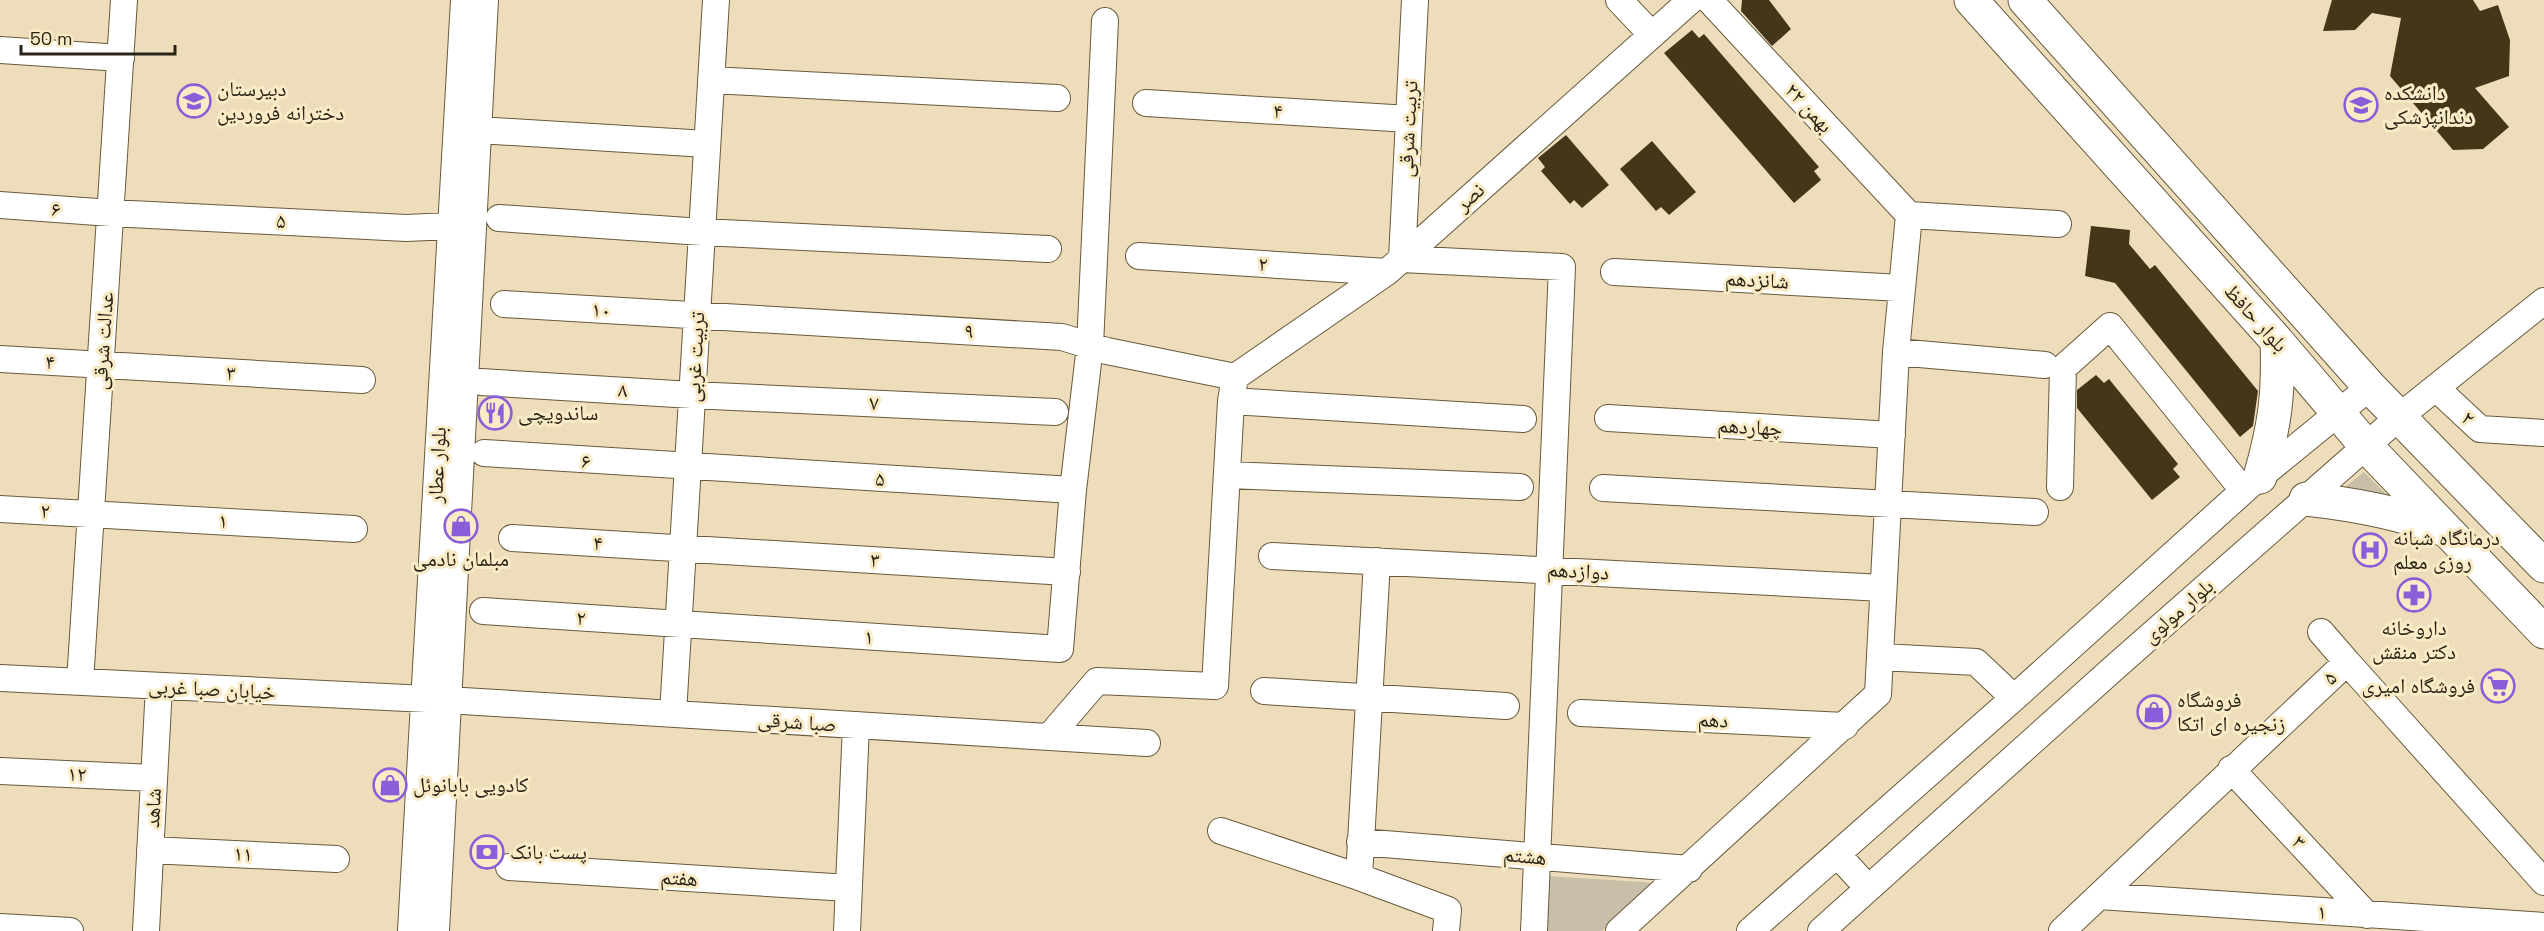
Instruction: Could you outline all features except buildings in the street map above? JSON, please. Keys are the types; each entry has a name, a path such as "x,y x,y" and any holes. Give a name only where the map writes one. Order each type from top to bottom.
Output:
{"main road":[{"name":"بلوار حافظ","path":"1971,0 2277,341 2367,447 2544,632"},
{"name":"بلوار حافظ","path":"2025,0 2370,387 2544,566"},
{"path":"2252,484 2276,413 2277,341"},
{"path":"2306,499 2391,513 2447,531"}],"street":[{"name":"عدالت شرقی","path":"80,682 124,0"},
{"name":"بلوار عطار","path":"436,931 435,699 450,226 464,0"},
{"name":"بلوار عطار","path":"411,931 435,699 478,130 485,0"},
{"name":"تربیت غربی","path":"674,714 716,0"},
{"name":"تربیت شرقی","path":"1394,265 1409,119 1415,0"},
{"path":"1619,0 1652,35"},
{"name":"نصر","path":"1233,389 1394,265 1691,0"},
{"name":"۲۲ بهمن","path":"1709,0 1909,215"},
{"path":"1067,572 1072,490 1090,346 1105,21"},
{"path":"0,50 121,58"},
{"path":"711,80 1057,98"},
{"name":"۴","path":"1146,103 1409,119"},
{"path":"478,130 707,144"},
{"name":"۶","path":"0,205 111,213"},
{"name":"۵","path":"111,213 406,228 450,226"},
{"path":"1619,931 1878,694 1896,352 1909,215 2058,224"},
{"path":"499,218 702,232 1048,249"},
{"name":"۲","path":"1139,256 1394,265 1562,267 1548,569"},
{"name":"شانزدهم","path":"1614,272 1901,288"},
{"name":"بلوار مولوی","path":"1821,931 2399,417 2544,301"},
{"name":"۱۰","path":"504,304 697,315"},
{"name":"۹","path":"697,315 1062,337 1233,389 1523,419"},
{"path":"2060,487 2063,368 2110,326 2252,484"},
{"path":"1896,352 2045,365"},
{"name":"۴","path":"0,359 101,365"},
{"name":"۳","path":"101,365 362,380"},
{"name":"۸","path":"482,382 692,395"},
{"path":"1750,931 2252,484 2370,387"},
{"name":"۲","path":"2436,388 2480,429 2544,434"},
{"path":"1049,737 1097,681 1215,686 1233,389"},
{"name":"۷","path":"692,395 1055,412"},
{"name":"چهاردهم","path":"1608,418 1892,435"},
{"name":"۶","path":"484,453 688,468"},
{"name":"۵","path":"688,468 1072,490"},
{"path":"1227,475 1520,487"},
{"path":"1603,488 2035,512"},
{"name":"۲","path":"0,509 91,514"},
{"name":"۱","path":"91,514 354,529"},
{"name":"۴","path":"512,538 683,549"},
{"name":"۳","path":"683,549 1067,572"},
{"name":"دوازدهم","path":"1272,556 1883,588"},
{"path":"1359,877 1377,561"},
{"path":"1534,931 1548,569"},
{"name":"۱","path":"679,625 1060,649 1067,572"},
{"name":"۲","path":"483,611 679,625"},
{"path":"2321,632 2347,662"},
{"path":"1881,657 1976,662 2014,698"},
{"name":"۵","path":"2062,931 2231,769 2347,662 2544,882"},
{"name":"خیابان صبا غربی","path":"0,678 435,699"},
{"name":"شاهد","path":"146,931 159,686"},
{"path":"1264,690 1506,706"},
{"name":"صبا شرقی","path":"435,699 1148,743"},
{"name":"دهم","path":"1581,713 1845,726"},
{"path":"847,931 856,725"},
{"name":"۳","path":"2231,769 2367,915"},
{"name":"۱۲","path":"0,771 154,778"},
{"path":"1221,831 1359,877 1448,910 1446,931"},
{"name":"هشتم","path":"1360,842 1689,869"},
{"name":"۱۱","path":"150,850 336,859"},
{"path":"1837,854 1868,888"},
{"name":"هفتم","path":"509,867 849,888"},
{"name":"۱","path":"2099,896 2544,926"},
{"path":"0,927 70,931"}],"shaded area":[{"path":"2364,472 2395,503 2339,492"},
{"path":"1548,876 1657,883 1602,931 1544,931"}],"place":[{"name":"دبیرستان دخترانه فروردین","path":"194,101"},
{"name":"دانشکده دندانپزشکی","path":"2361,105"},
{"name":"ساندویچی","path":"495,413"},
{"name":"مبلمان نادمی","path":"461,526"},
{"name":"درمانگاه شبانه روزی معلم","path":"2370,550"},
{"name":"داروخانه دکتر منقش","path":"2414,595"},
{"name":"فروشگاه امیری","path":"2498,686"},
{"name":"فروشگاه زنجیره ای اتکا","path":"2154,712"},
{"name":"کادویی بابانوئل","path":"390,785"},
{"name":"پست بانک","path":"487,852"}]}
